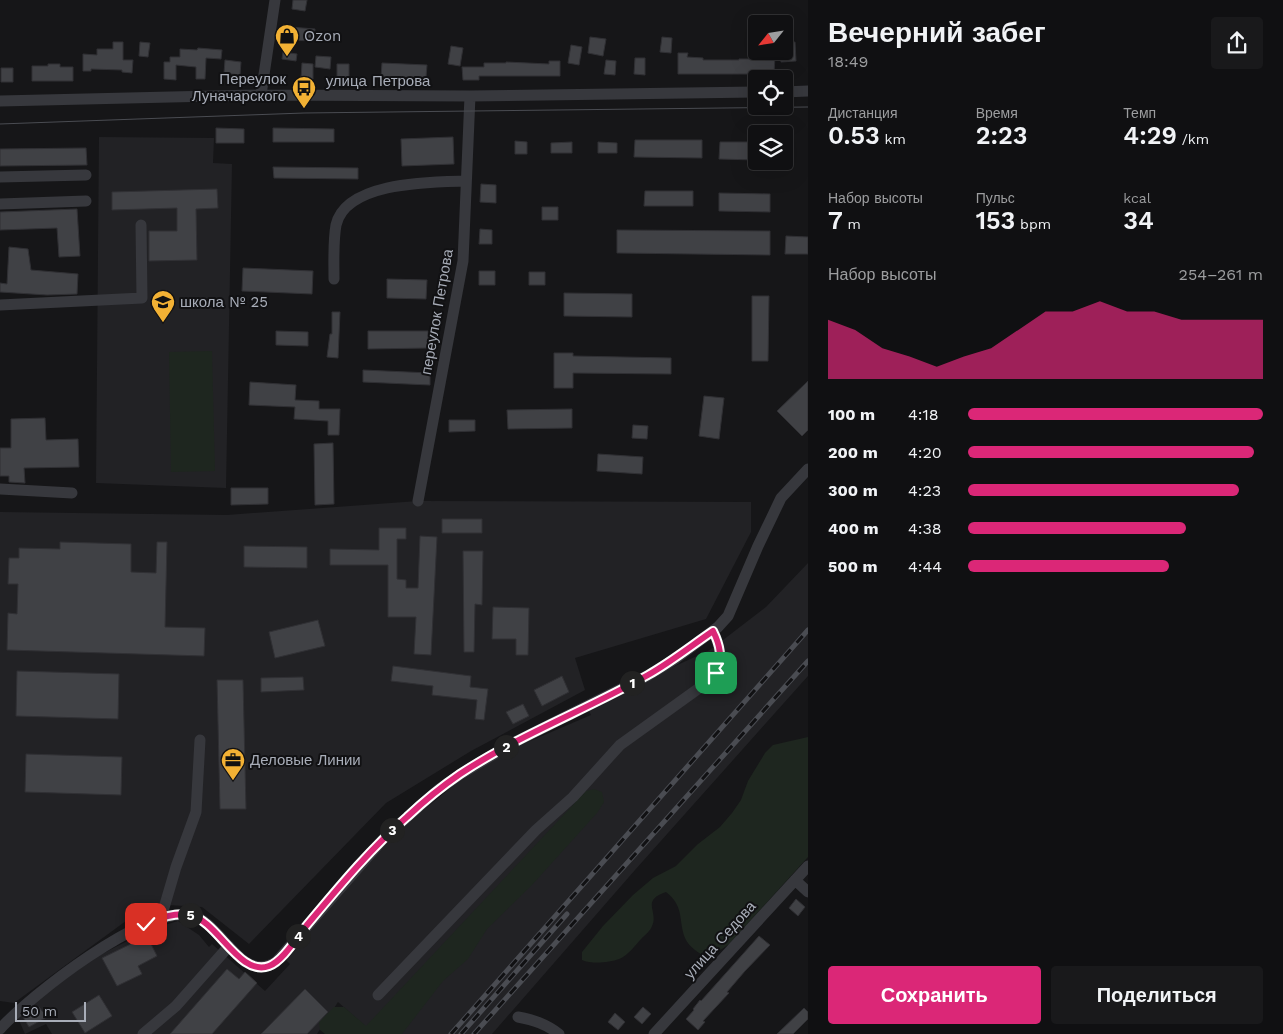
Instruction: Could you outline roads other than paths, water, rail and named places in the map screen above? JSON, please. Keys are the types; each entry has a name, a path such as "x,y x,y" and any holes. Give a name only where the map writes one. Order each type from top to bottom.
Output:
{"street":[{"path":"262,95 275,0"},
{"path":"793,92 808,91"},
{"name":"улица Петрова","path":"0,101 262,95 470,96 748,92"},
{"name":"переулок Петрова","path":"418,501 463,261 470,96"},
{"path":"0,177 86,175"},
{"path":"334,279 336,224 344,211 356,200 398,185 466,181"},
{"path":"0,204 86,201"},
{"path":"0,305 142,298 140,225"},
{"path":"0,1029 23,1006 75,967 122,936 161,918 179,914 192,915 209,926 236,955 254,967 262,968 276,962 386,836 439,789 511,744 647,676 675,659 713,631 728,616 781,498 808,469"},
{"path":"0,489 72,493"},
{"path":"378,995 536,830 573,797 620,746 709,681 716,673 720,664 720,652 713,631"},
{"path":"161,918 168,892 196,812 200,740"},
{"name":"улица Седова","path":"654,1034 808,866"},
{"path":"795,880 808,892"},
{"path":"143,1034 176,1006 229,946"},
{"path":"518,1018 536,1020 559,1034"}],"tram line":[{"path":"0,124 304,113 808,107"}],"railway":[{"path":"451,1034 808,630"},
{"path":"474,1034 808,661"},
{"path":"461,1034 567,914"}],"place":[{"name":"Ozon","path":"287,57"},
{"name":"Переулок Луначарского","path":"304,109"},
{"name":"школа № 25","path":"163,323"},
{"name":"Деловые Линии","path":"233,781"}]}
